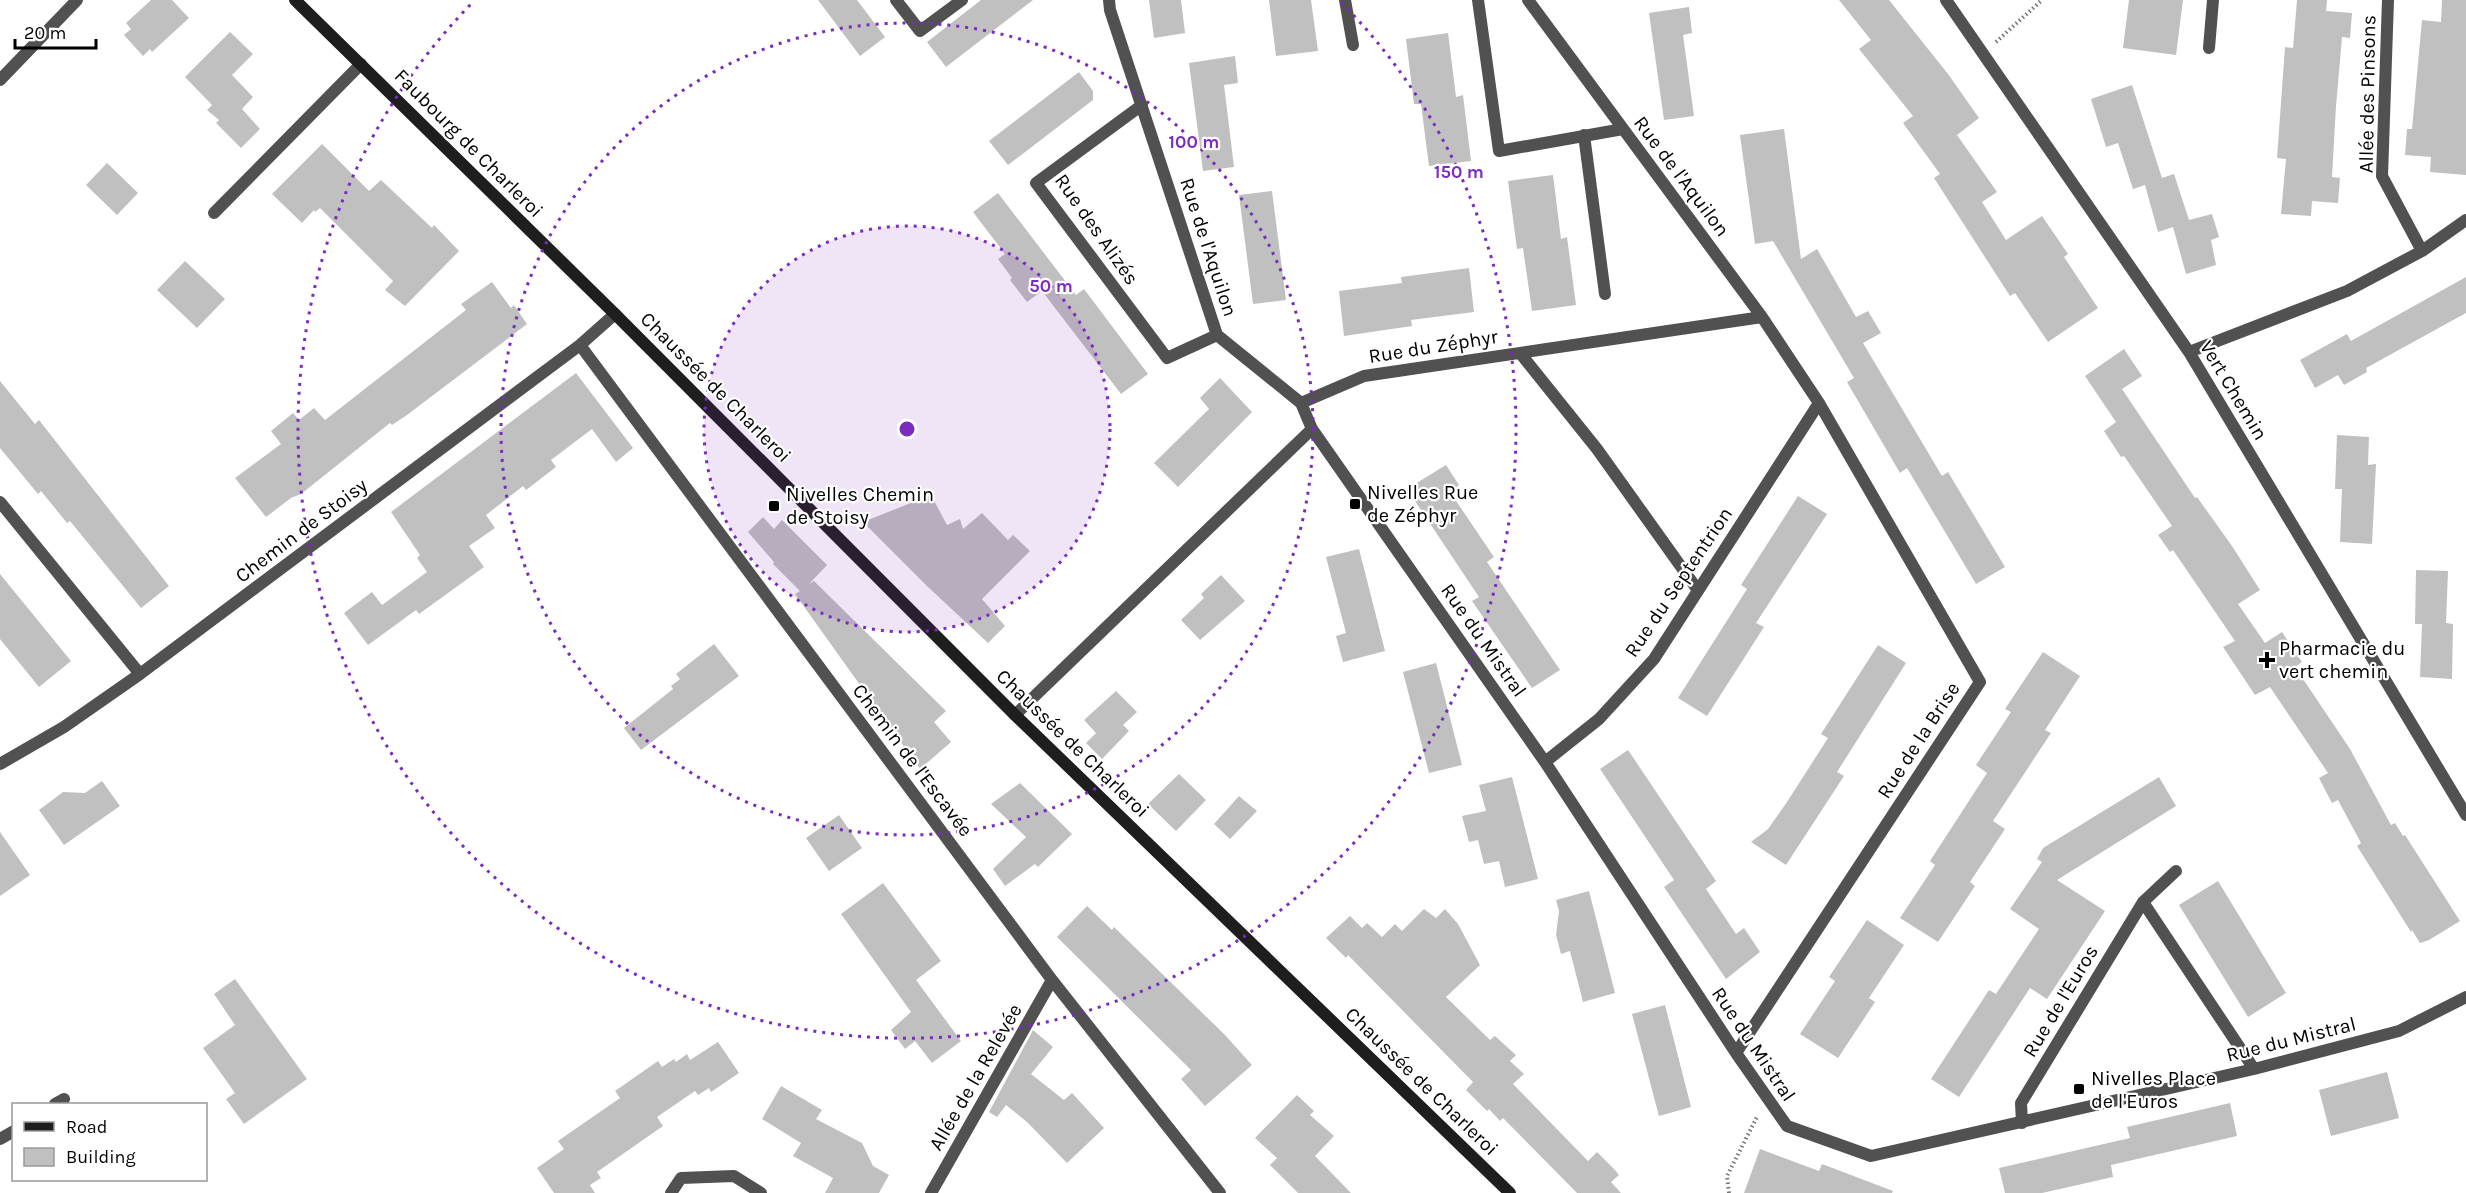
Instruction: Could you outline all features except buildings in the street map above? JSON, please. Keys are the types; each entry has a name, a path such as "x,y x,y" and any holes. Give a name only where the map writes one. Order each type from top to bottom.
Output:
{"main road":[{"name":"Faubourg de Charleroi","path":"295,0 615,314"},
{"name":"Chaussée de Charleroi","path":"615,314 1016,715 1510,1193"}],"street":[{"path":"0,80 77,0"},
{"path":"896,0 920,31 962,0"},
{"name":"Rue de l'Aquilon","path":"1109,0 1110,10 1216,335 1301,403"},
{"path":"1345,0 1353,45"},
{"path":"1478,0 1499,151 1623,129"},
{"name":"Rue de l'Aquilon","path":"1528,0 1762,317"},
{"name":"Vert Chemin","path":"1946,0 2189,352 2466,815"},
{"path":"2209,48 2213,0"},
{"name":"Allée des Pinsons","path":"2388,0 2382,176 2422,251"},
{"path":"213,213 361,64"},
{"name":"Rue des Alizés","path":"1142,105 1036,183 1167,358 1216,335"},
{"path":"1584,135 1605,294"},
{"path":"2189,352 2347,291 2422,251 2466,220"},
{"name":"Chemin de Stoisy","path":"0,764 64,727 140,674 580,345 615,314"},
{"name":"Rue du Zéphyr","path":"1301,403 1364,376 1762,317"},
{"name":"Rue de la Brise","path":"1736,1053 1980,682 1819,402 1762,317"},
{"name":"Chemin de l'Escavée","path":"580,345 1052,981 1220,1193"},
{"path":"1520,353 1597,450 1697,590"},
{"name":"Rue du Septentrion","path":"1545,762 1599,719 1654,659 1819,402"},
{"path":"1016,715 1312,429 1301,403"},
{"name":"Rue du Mistral","path":"1312,429 1545,762 1736,1053 1787,1126 1871,1156 2254,1069 2400,1031 2466,997"},
{"path":"0,502 140,674"},
{"name":"Rue de l'Euros","path":"2022,1123 2021,1103 2143,902 2176,871"},
{"path":"2143,902 2254,1069"},
{"name":"Allée de la Relevée","path":"931,1193 1052,981"},
{"path":"671,1193 681,1178 734,1176 761,1193"}],"path":[{"path":"1984,54 2042,0"},
{"path":"1729,1193 1727,1176 1766,1098"}],"place":[{"name":"Nivelles Rue de Zéphyr","path":"1355,504"},
{"name":"Nivelles Chemin de Stoisy","path":"774,506"},
{"name":"Pharmacie du vert chemin","path":"2267,660"},
{"name":"Nivelles Place de l'Euros","path":"2079,1089"}]}
